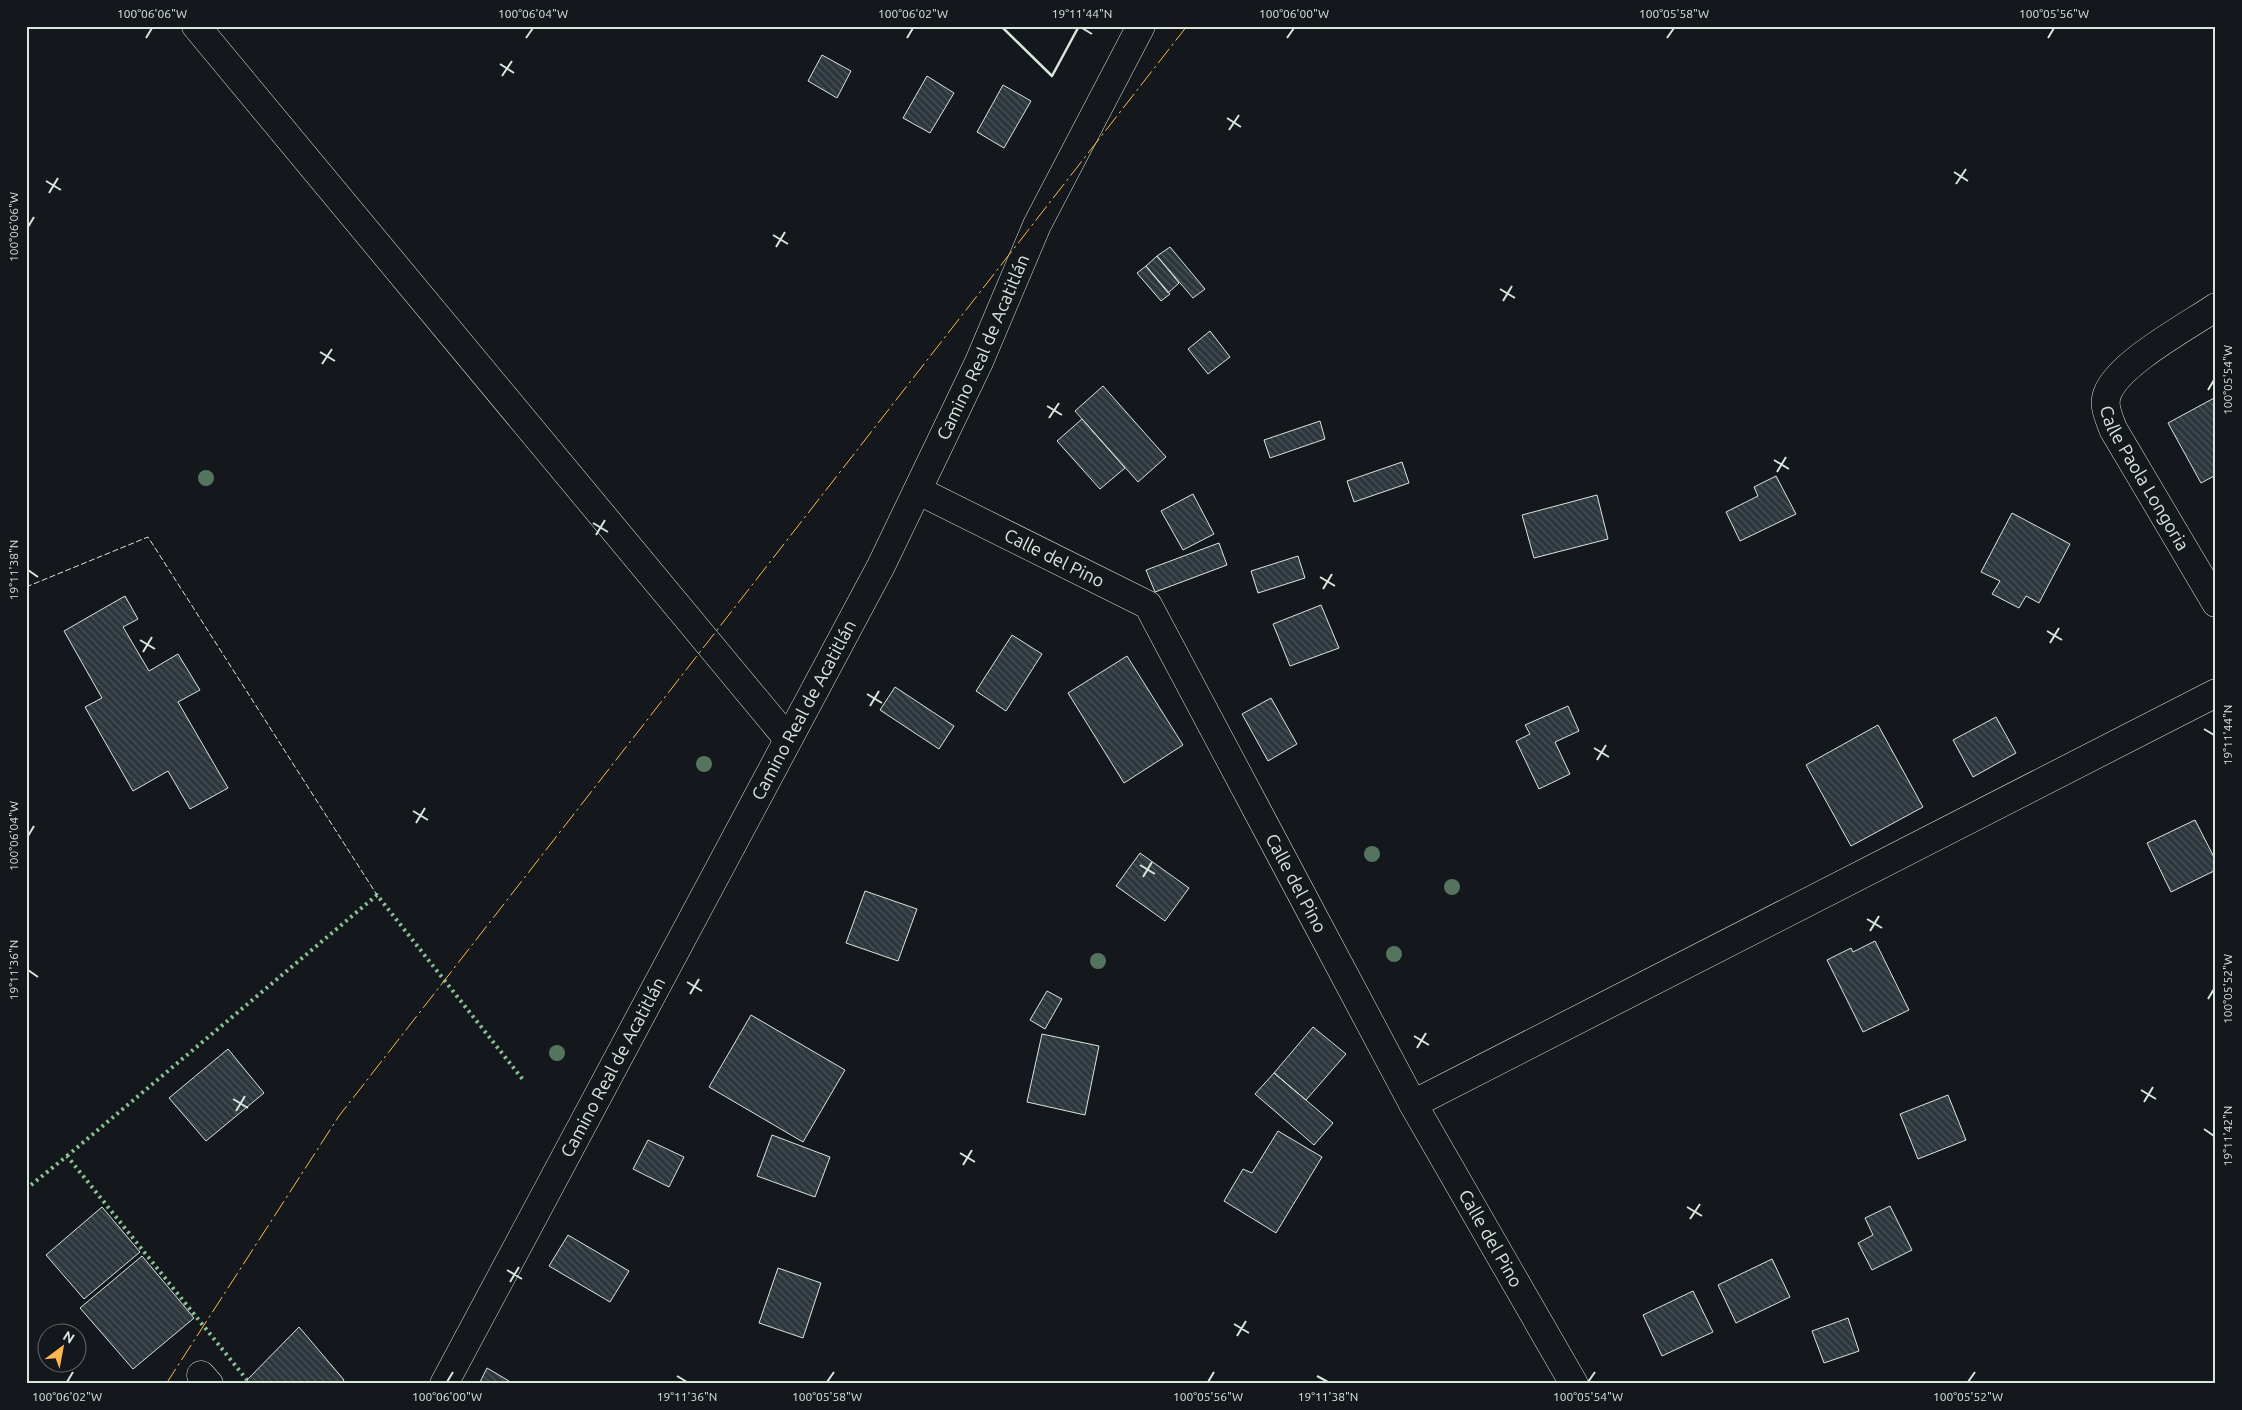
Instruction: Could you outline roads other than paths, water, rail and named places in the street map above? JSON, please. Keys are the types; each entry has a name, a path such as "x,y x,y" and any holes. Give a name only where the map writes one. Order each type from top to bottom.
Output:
{"street":[{"path":"196,26 788,738"},
{"name":"Camino Real de Acatitlán","path":"444,1384 919,491 979,362 1037,225 1141,26"},
{"name":"Calle Paola Longoria","path":"2216,307 2128,366 2107,393 2106,410 2113,429 2216,603"},
{"name":"Calle del Pino","path":"919,491 1148,605 1414,1104 1574,1384"},
{"path":"1414,1104 2216,692"}]}
